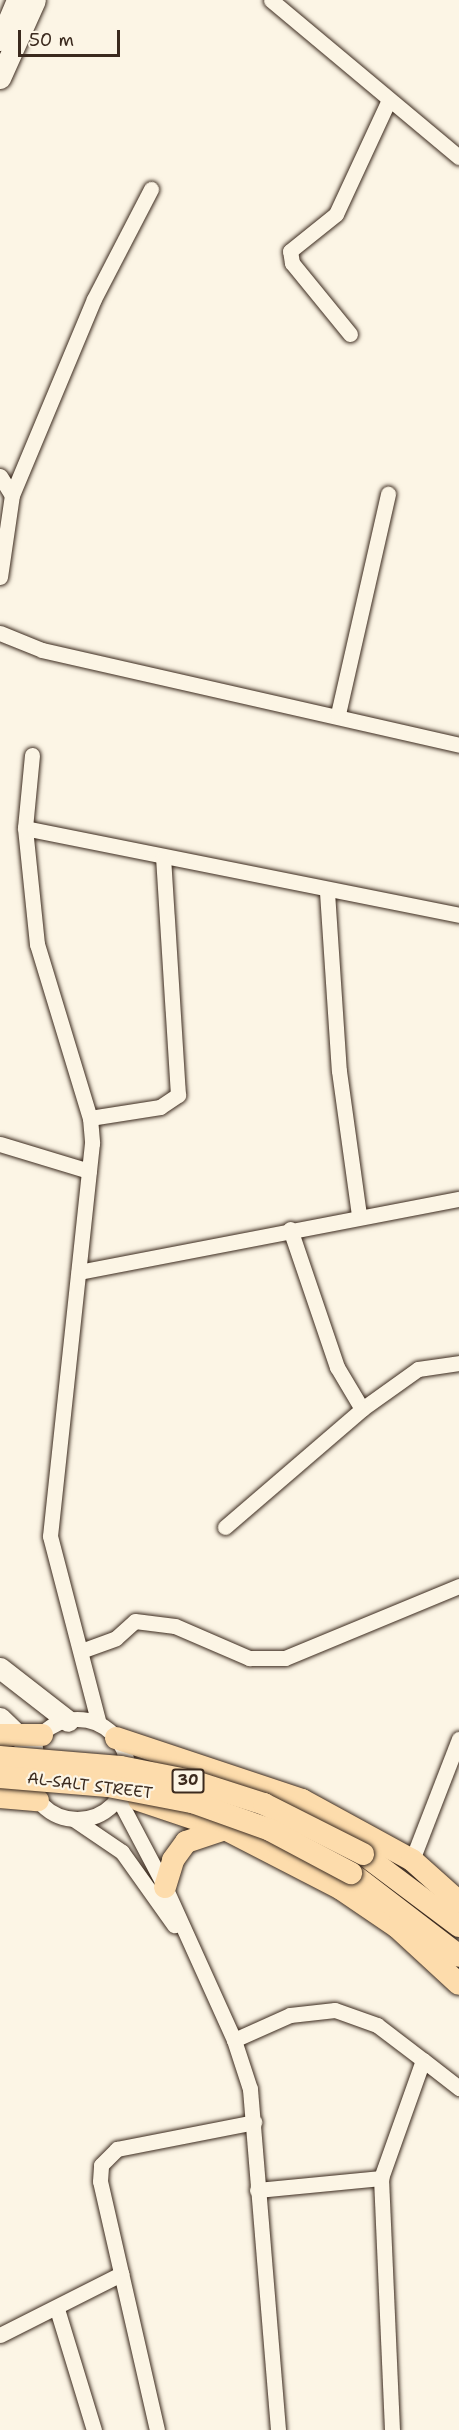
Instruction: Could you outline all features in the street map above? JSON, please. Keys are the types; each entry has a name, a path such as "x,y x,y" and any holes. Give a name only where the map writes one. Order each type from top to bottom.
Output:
{"main road":[{"path":"5,1729 37,1742"},
{"path":"108,1731 302,1800 412,1860 459,1902"},
{"name":"AL-SALT STREET","path":"0,1757 121,1767 192,1781 264,1804 459,1926"},
{"name":"AL-SALT STREET","path":"0,1777 108,1786 192,1802 357,1863 459,1956"},
{"path":"119,1796 225,1829 341,1889 397,1927 459,1984"},
{"path":"0,1797 38,1800"},
{"path":"165,1887 173,1860 186,1842 225,1829"}],"street":[{"path":"0,40 17,0"},
{"path":"0,78 35,0"},
{"path":"271,0 459,157"},
{"path":"290,0 292,18"},
{"path":"350,334 292,263 290,251 336,214 389,100"},
{"path":"0,577 12,495 94,299 151,189"},
{"path":"0,476 12,495"},
{"path":"338,714 388,494"},
{"path":"0,633 42,650 338,714 459,745"},
{"path":"32,755 24,828 41,960 90,1118 89,1171 50,1536 81,1651 108,1731 127,1768 119,1796 103,1812 73,1819"},
{"path":"24,828 327,892 459,915"},
{"path":"90,1118 159,1107 178,1095 163,858"},
{"path":"327,892 339,1071 359,1216"},
{"path":"0,1144 89,1171"},
{"path":"79,1272 290,1229 459,1198"},
{"path":"290,1229 337,1367 362,1409"},
{"path":"225,1527 362,1409 418,1369 459,1363"},
{"path":"81,1651 117,1638 135,1621 176,1626 249,1658 285,1658 459,1586"},
{"path":"0,1668 68,1720 108,1731"},
{"path":"68,1720 37,1742 28,1772 38,1800 73,1819 122,1852 194,1955"},
{"path":"412,1860 459,1739"},
{"path":"119,1796 165,1887 234,2040 254,2122 257,2190 278,2430"},
{"path":"234,2040 290,2015 335,2010 377,2025 459,2088"},
{"path":"392,2430 381,2178 423,2060"},
{"path":"158,2430 100,2181 106,2156 254,2122"},
{"path":"257,2190 381,2178"},
{"path":"0,2335 57,2309 121,2274"},
{"path":"57,2309 94,2430"}]}
